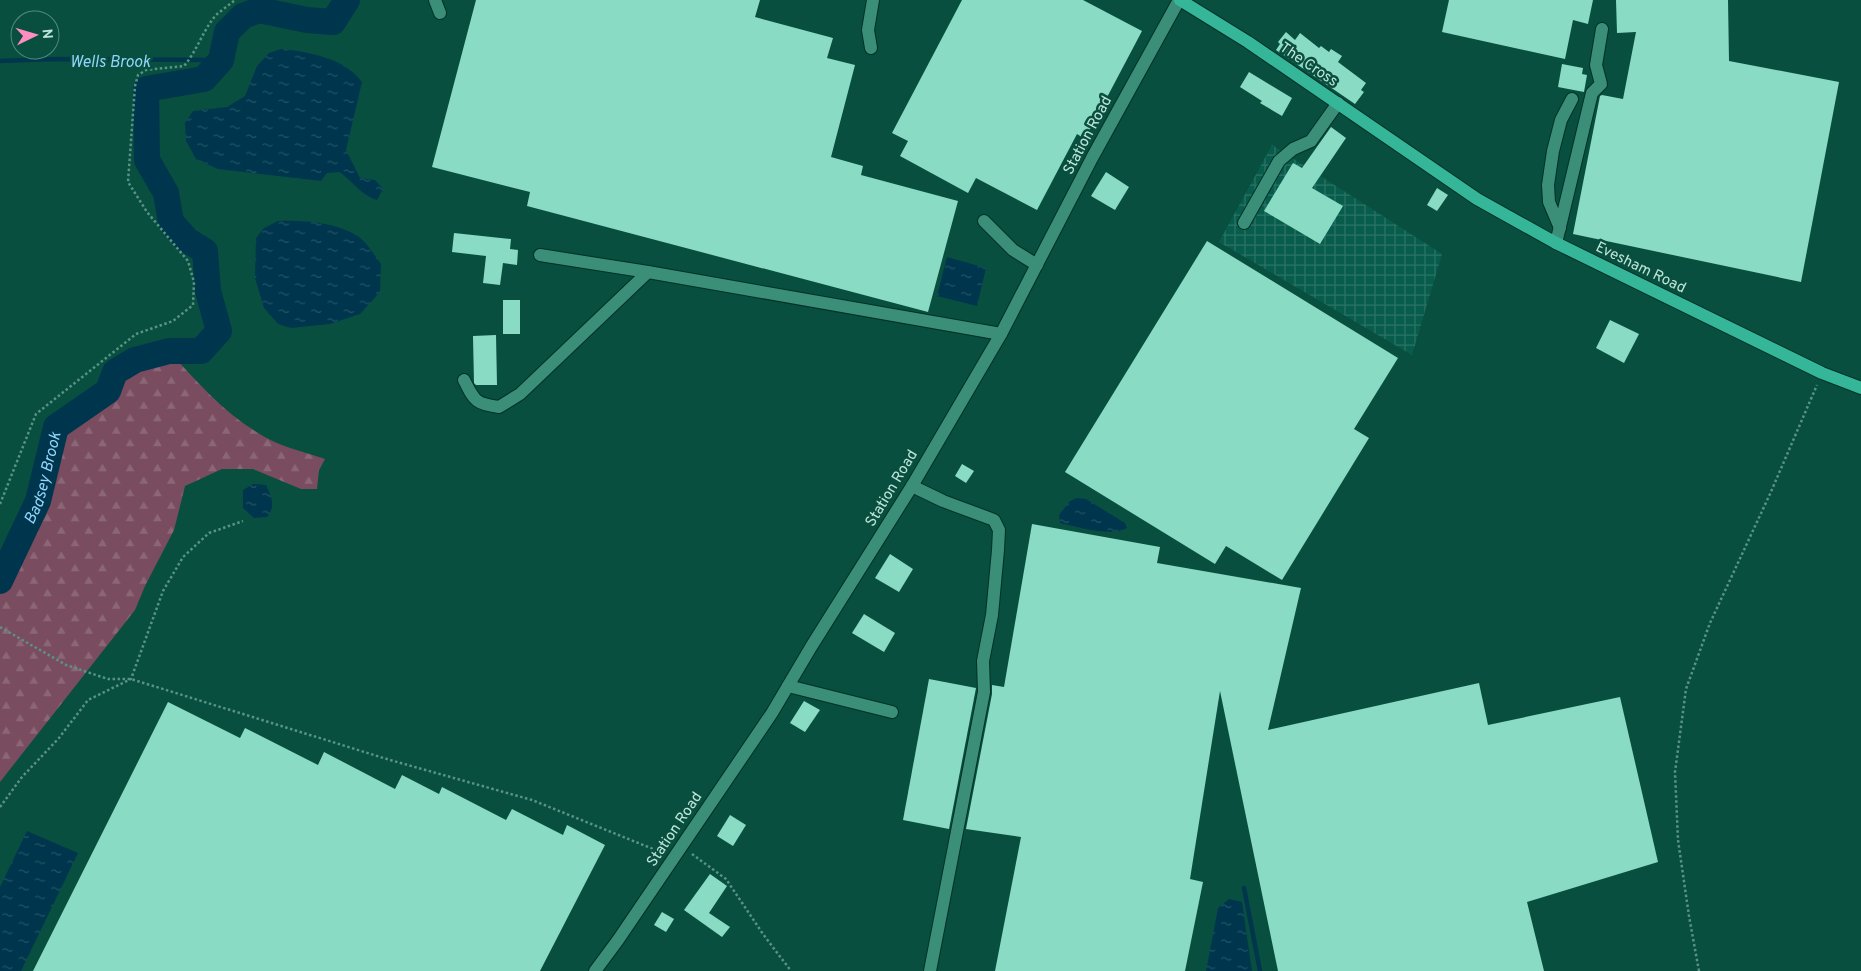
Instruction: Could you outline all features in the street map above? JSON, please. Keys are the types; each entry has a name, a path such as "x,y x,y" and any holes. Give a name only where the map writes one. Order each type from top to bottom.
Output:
{"main road":[{"name":"The Cross","path":"1179,0 1248,42 1417,157"},
{"name":"Evesham Road","path":"1417,157 1477,199 1556,243 1822,373 1861,388"}],"street":[{"path":"435,0 440,13"},
{"path":"871,48 868,30 872,0"},
{"name":"Station Road","path":"595,971 682,847 772,713 912,486 1001,334 1092,158 1179,0"},
{"path":"1556,243 1592,93 1601,84 1596,65 1602,29"},
{"path":"1560,228 1549,202 1548,185 1553,151 1561,120 1572,99"},
{"path":"1244,223 1278,161 1293,149 1311,141 1338,104"},
{"path":"984,221 1013,250 1037,265"},
{"path":"540,255 1001,334"},
{"path":"464,380 474,399 486,406 499,407 520,394 648,272"},
{"path":"912,486 943,501 994,520 999,530 992,615 983,660 984,692 930,971"},
{"path":"788,686 892,712"}],"path":[{"path":"0,504 36,414 136,334 173,321 194,305 194,282 188,261 147,212 128,182 135,86 138,75 146,70 184,66 191,58 216,16 235,0"},
{"path":"1699,971 1688,916 1678,840 1674,772 1686,689 1710,623 1770,494 1822,373"},
{"path":"0,807 22,777 59,738 88,700 131,679 162,591 183,557 209,533 243,521"},
{"path":"0,627 66,665 108,679 131,679 390,760 532,800 674,858"},
{"path":"682,847 726,879 763,934 791,971"}],"shaded area":[{"path":"1272,145 1442,254 1412,355 1219,242"}],"green space":[{"path":"169,351 224,408 249,428 277,443 325,459 319,470 317,489 301,489 253,469 222,469 185,486 174,530 145,586 135,610 0,782 0,581 38,501 56,427 108,391 115,372 135,360"}],"water":[{"path":"281,49 315,54 336,62 346,67 362,82 346,150 360,178 375,180 383,189 377,200 362,192 340,172 327,173 321,181 218,169 196,159 186,141 185,123 193,111 227,107 245,96 257,66 269,53"},
{"path":"278,221 299,221 331,225 359,237 381,264 380,292 360,314 330,324 291,328 278,324 264,308 255,278 256,238 264,228"},
{"path":"947,257 986,268 977,306 937,296"},
{"path":"253,484 266,485 270,494 272,505 267,517 254,518 243,508 243,490"},
{"path":"1077,498 1086,499 1125,523 1127,528 1112,532 1085,529 1060,523 1059,515 1070,501"},
{"path":"27,831 78,853 21,971 0,971 0,887"},
{"path":"1229,899 1242,902 1252,971 1206,971 1218,908"}],"building":[{"path":"476,0 760,0 755,17 833,38 827,58 855,65 831,157 863,166 861,175 958,201 928,312 527,206 530,192 432,167"},
{"path":"962,0 1083,0 1142,31 1085,139 1077,134 1037,210 976,178 968,193 900,156 908,141 892,133"},
{"path":"1449,0 1593,0 1588,24 1573,20 1565,59 1442,32"},
{"path":"1616,0 1728,0 1729,61 1839,82 1801,282 1573,234 1600,96 1623,99 1636,32 1617,33"},
{"path":"1286,32 1295,40 1300,33 1319,48 1321,46 1329,52 1331,49 1342,56 1338,62 1366,83 1361,90 1364,92 1355,104 1276,50 1280,44 1278,42"},
{"path":"1562,64 1583,68 1582,74 1587,75 1584,92 1558,87"},
{"path":"1249,72 1292,98 1282,116 1260,103 1262,101 1240,87"},
{"path":"1331,127 1346,138 1312,188 1343,206 1320,244 1264,211 1293,163 1302,168"},
{"path":"1106,172 1129,187 1115,210 1091,196"},
{"path":"1437,188 1448,195 1437,211 1427,205"},
{"path":"454,233 511,239 510,249 518,250 517,265 503,263 500,285 483,283 486,256 452,252"},
{"path":"1207,241 1398,358 1354,429 1369,438 1282,580 1226,546 1215,564 1065,472"},
{"path":"503,300 520,300 520,334 503,334"},
{"path":"1610,320 1639,334 1624,363 1596,348"},
{"path":"496,335 497,385 476,385 474,383 473,336"},
{"path":"962,464 974,471 966,483 955,476"},
{"path":"1032,524 1160,547 1157,563 1301,588 1268,730 1479,683 1488,725 1620,697 1658,862 1527,902 1544,971 1278,971 1220,691 1190,879 1203,882 1185,971 995,971 1021,837 966,829 992,694 992,685 1004,687"},
{"path":"890,554 913,569 899,592 875,578"},
{"path":"864,614 895,633 884,652 852,633"},
{"path":"929,679 976,688 949,829 903,820"},
{"path":"804,701 820,710 805,732 790,723"},
{"path":"168,702 240,738 245,728 318,765 324,752 395,789 402,775 439,794 442,787 506,820 512,809 563,835 567,825 605,845 540,971 33,971"},
{"path":"730,815 746,825 733,846 717,836"},
{"path":"710,874 727,886 709,913 730,927 722,937 684,910"},
{"path":"662,912 674,919 666,932 654,925"}],"waterway":[{"name":"Badsey Brook","path":"0,581 38,501 56,427 108,391 115,372 135,360 169,351 201,351 219,331 208,291 205,251 187,240 171,222 166,193 147,160 146,89 204,79 221,60 227,32 243,16 259,10 307,20 333,22 347,0"},
{"name":"Wells Brook","path":"0,61 54,59 221,60"},
{"path":"1244,888 1260,971"}]}
